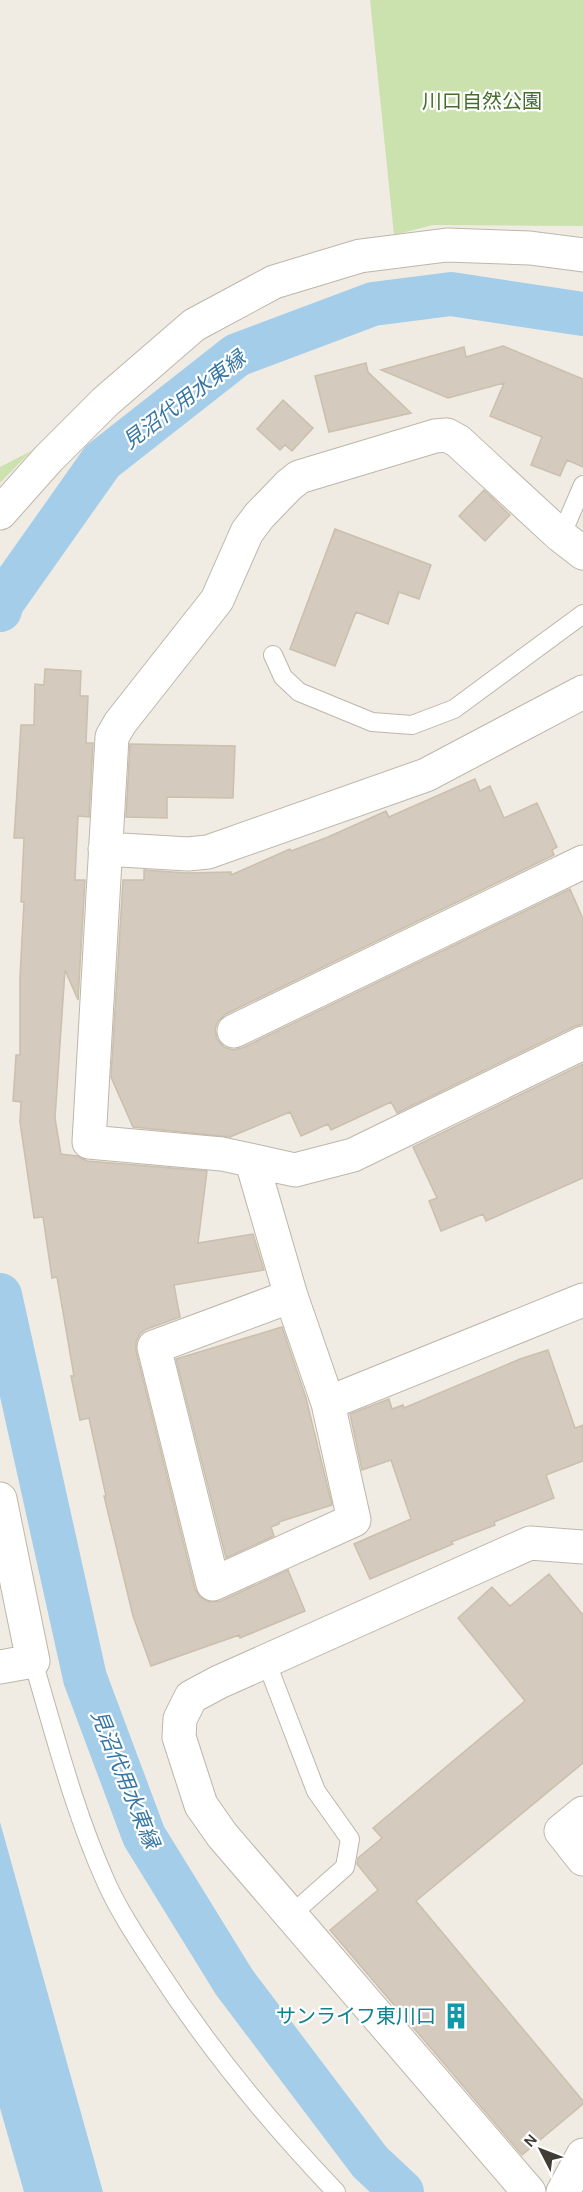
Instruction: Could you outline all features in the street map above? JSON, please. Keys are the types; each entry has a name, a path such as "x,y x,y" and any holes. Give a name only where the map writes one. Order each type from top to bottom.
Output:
{"street":[{"path":"0,513 48,459 105,402 194,325 274,282 360,256 447,245 530,248 583,255"},
{"path":"572,545 458,441 447,435 435,435 299,477 253,524 247,532 217,600 112,736 89,1142 222,1154 295,1170 353,1155 583,1043"},
{"path":"105,849 188,854 208,852 426,775 583,692"},
{"path":"234,1031 583,862"},
{"path":"252,1162 291,1296 328,1403 354,1520 213,1584 154,1347 291,1296"},
{"path":"328,1403 583,1300"},
{"path":"0,1499 33,1661 0,1667"},
{"path":"529,2192 222,1835 201,1805 179,1737 180,1719 191,1697 530,1543 583,1547"},
{"path":"583,1813 561,1831 583,1859"},
{"path":"563,2192 583,2155"}],"lane":[{"path":"572,545 583,485"},
{"path":"273,654 283,677 299,692 372,722 412,725 454,709 583,614"},
{"path":"33,1661 70,1786 106,1882 132,1929 188,2016 296,2150 336,2192"},
{"path":"266,1661 316,1791 350,1839 345,1867 292,1914"}],"green space":[{"name":"川口自然公園","path":"370,0 583,0 583,226 433,225 394,235"},
{"path":"31,451 0,483 0,467"}],"water":[{"path":"0,1822 103,2192 24,2192 0,2108"}],"building":[{"path":"503,346 583,379 583,467 567,460 560,476 531,465 542,437 490,416 504,383 448,398 381,370 464,347 466,357"},
{"path":"366,363 368,372 411,413 329,432 315,376"},
{"path":"283,400 313,428 292,451 285,445 280,450 257,429"},
{"path":"484,490 510,515 485,541 459,516"},
{"path":"335,529 431,565 419,599 399,592 388,624 356,612 335,666 290,649"},
{"path":"45,669 81,671 80,696 88,696 86,743 93,743 89,817 78,816 75,880 85,880 78,1000 65,970 55,1118 61,1154 77,1156 87,1161 207,1171 198,1243 253,1234 264,1270 174,1285 180,1317 147,1329 140,1334 136,1342 136,1351 195,1589 200,1597 209,1602 221,1601 288,1570 305,1611 240,1638 239,1635 151,1666 133,1616 104,1496 106,1496 89,1418 80,1420 71,1376 74,1376 57,1277 52,1278 43,1217 34,1218 20,1122 21,1102 13,1101 16,1055 20,1055 20,977 24,902 21,902 24,838 14,838 21,725 34,725 35,684 44,685"},
{"path":"130,744 235,746 233,798 167,797 167,818 126,817"},
{"path":"475,779 480,791 490,786 504,818 537,803 557,847 552,850 554,855 226,1014 218,1021 215,1029 217,1039 224,1047 233,1050 242,1048 570,889 583,919 583,1024 397,1113 391,1102 331,1130 328,1124 301,1136 290,1112 230,1137 133,1127 111,1077 123,880 144,880 144,870 187,873 231,872 231,875 290,849 291,851 328,837 386,811 389,817"},
{"path":"583,1064 583,1178 486,1221 483,1214 441,1231 429,1201 437,1198 413,1147"},
{"path":"282,1327 306,1398 332,1505 279,1522 271,1527 274,1536 226,1558 176,1359"},
{"path":"548,1350 575,1428 583,1425 583,1461 546,1475 554,1498 494,1522 495,1525 451,1542 453,1544 370,1579 354,1544 411,1519 391,1460 362,1470 350,1414 389,1399 392,1409 403,1405 404,1408 520,1359"},
{"path":"549,1574 583,1615 583,1763 416,1901 583,2101 583,2104 522,2155 330,1930 378,1890 357,1864 358,1858 382,1838 373,1828 525,1701 458,1618 492,1587 510,1606"}],"waterway":[{"name":"見沼代用水東縁","path":"0,610 1,604 102,461 237,355 373,304 451,294 583,314"},
{"name":"見沼代用水東縁","path":"0,1295 85,1678 144,1836 234,1982 370,2162 402,2192"}],"place":[{"name":"サンライフ東川口","path":"456,2016"}]}
